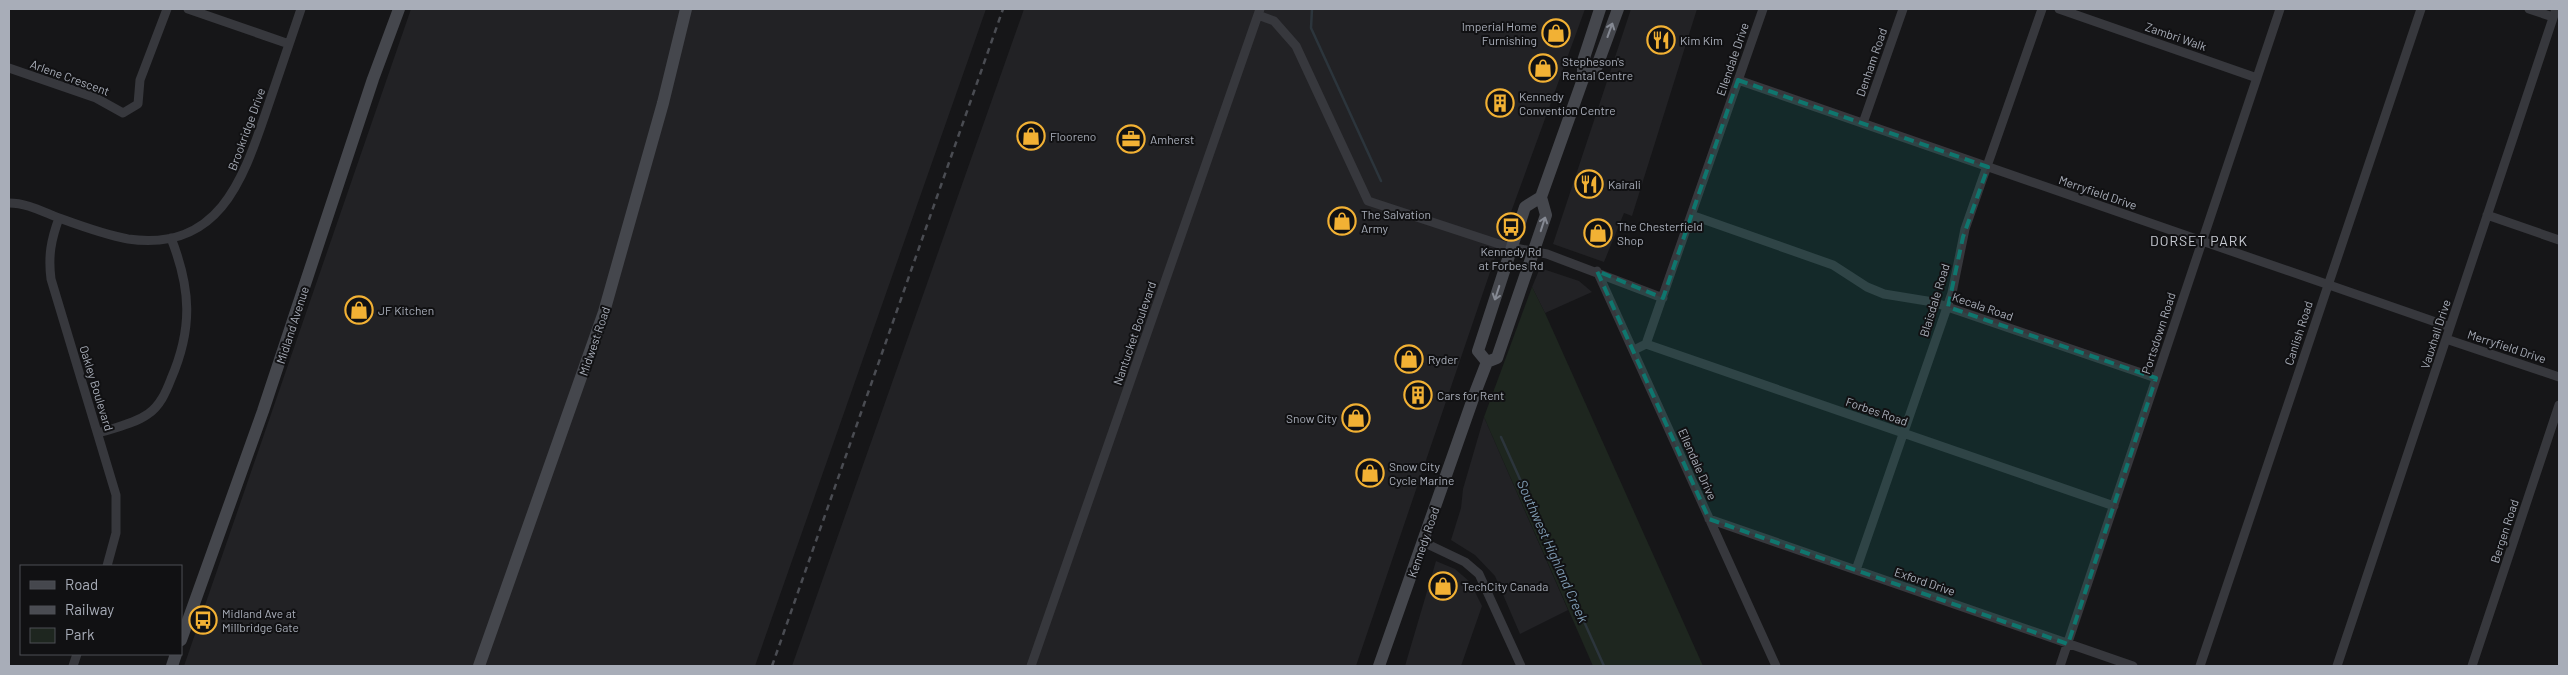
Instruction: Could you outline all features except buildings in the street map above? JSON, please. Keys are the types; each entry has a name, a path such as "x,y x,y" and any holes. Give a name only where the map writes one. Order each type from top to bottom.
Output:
{"main road":[{"name":"Midland Avenue","path":"182,637 263,411 371,85 399,9"},
{"name":"Midwest Road","path":"479,666 604,312 663,103 686,9"},
{"name":"Kennedy Road","path":"1379,666 1487,362 1497,358 1546,215 1541,197 1583,79 1583,61 1600,9"},
{"name":"Kennedy Road","path":"1583,79 1597,66 1618,9"},
{"name":"Kennedy Road","path":"1487,362 1478,351 1525,207 1541,197"}],"street":[{"name":"Arlene Crescent","path":"9,68 96,98 119,112 128,111 138,104 140,80 167,9"},
{"path":"188,9 289,44"},
{"name":"Brookridge Drive","path":"9,202 27,206 119,237 145,240 172,238 207,220 235,190 249,160 301,9"},
{"name":"Ellendale Drive","path":"1646,344 1763,9"},
{"name":"Denham Road","path":"1863,123 1903,9"},
{"name":"Blaisdale Road","path":"1856,570 1948,307 1958,269 1962,237 2042,9"},
{"name":"Zambri Walk","path":"2059,9 2257,78"},
{"name":"Portsdown Road","path":"2060,666 2280,9"},
{"name":"Canlish Road","path":"2200,666 2421,9"},
{"path":"2530,9 2554,13"},
{"path":"1259,12 1274,22 1296,46 1368,201 1512,247 1534,250 1663,298"},
{"name":"Nantucket Boulevard","path":"1031,666 1259,12"},
{"name":"Vauxhall Drive","path":"2337,666 2554,13"},
{"name":"Merryfield Drive","path":"1738,80 2450,327"},
{"name":"Kecala Road","path":"1691,215 1833,265 1868,287 1884,294 1933,302 2156,378"},
{"path":"2487,215 2559,240"},
{"name":"Oakley Boulevard","path":"59,218 48,254 51,279 116,495 116,533 107,565"},
{"path":"98,433 148,415 158,405 182,351 188,323 187,300 172,238"},
{"name":"Ellendale Drive","path":"1597,272 1776,666"},
{"name":"Merryfield Drive","path":"2446,339 2559,377"},
{"path":"1634,350 1646,344"},
{"name":"Forbes Road","path":"1646,344 2114,506"},
{"name":"Bergen Road","path":"2472,666 2559,405"},
{"name":"Exford Drive","path":"1709,519 2133,666"},
{"path":"1423,542 1465,562 1479,574 1521,666"}],"highlighted area":[{"path":"1738,80 1988,167 1963,237 1948,307 2156,378 2068,644 1709,519 1597,271 1663,298"}],"shaded area":[{"path":"411,9 986,9 755,666 184,666"},
{"path":"1024,9 1585,9 1503,234 1356,666 792,666"},
{"path":"1631,9 1697,9 1632,216 1624,213 1604,262 1553,244"},
{"path":"1540,268 1579,281 1592,292 1545,313 1532,287"},
{"path":"1484,417 1568,610 1520,634 1495,576 1475,555 1451,540 1461,508 1463,489"},
{"path":"1436,561 1455,569 1470,582 1482,606 1461,666 1405,666"}],"green space":[{"path":"1532,287 1703,666 1593,666 1484,417"}],"waterway":[{"name":"Southwest Highland Creek","path":"1312,9 1311,28 1381,181"},
{"name":"Southwest Highland Creek","path":"1501,437 1604,666"}],"railway":[{"path":"772,666 1003,9"}],"place":[{"name":"Imperial Home Furnishing","path":"1556,33"},
{"name":"Kim Kim","path":"1661,40"},
{"name":"Stepheson's Rental Centre","path":"1543,68"},
{"name":"Kennedy Convention Centre","path":"1500,103"},
{"name":"Flooreno","path":"1031,136"},
{"name":"Amherst","path":"1131,139"},
{"name":"Kairali","path":"1589,184"},
{"name":"The Salvation Army","path":"1342,221"},
{"name":"Kennedy Rd at Forbes Rd","path":"1511,227"},
{"name":"The Chesterfield Shop","path":"1598,233"},
{"name":"JF Kitchen","path":"359,310"},
{"name":"Ryder","path":"1409,359"},
{"name":"Cars for Rent","path":"1418,395"},
{"name":"Snow City","path":"1356,418"},
{"name":"Snow City Cycle Marine","path":"1370,473"},
{"name":"TechCity Canada","path":"1443,586"},
{"name":"Midland Ave at Millbridge Gate","path":"203,620"}],"district":[{"name":"DORSET PARK","path":"2199,240"}]}
